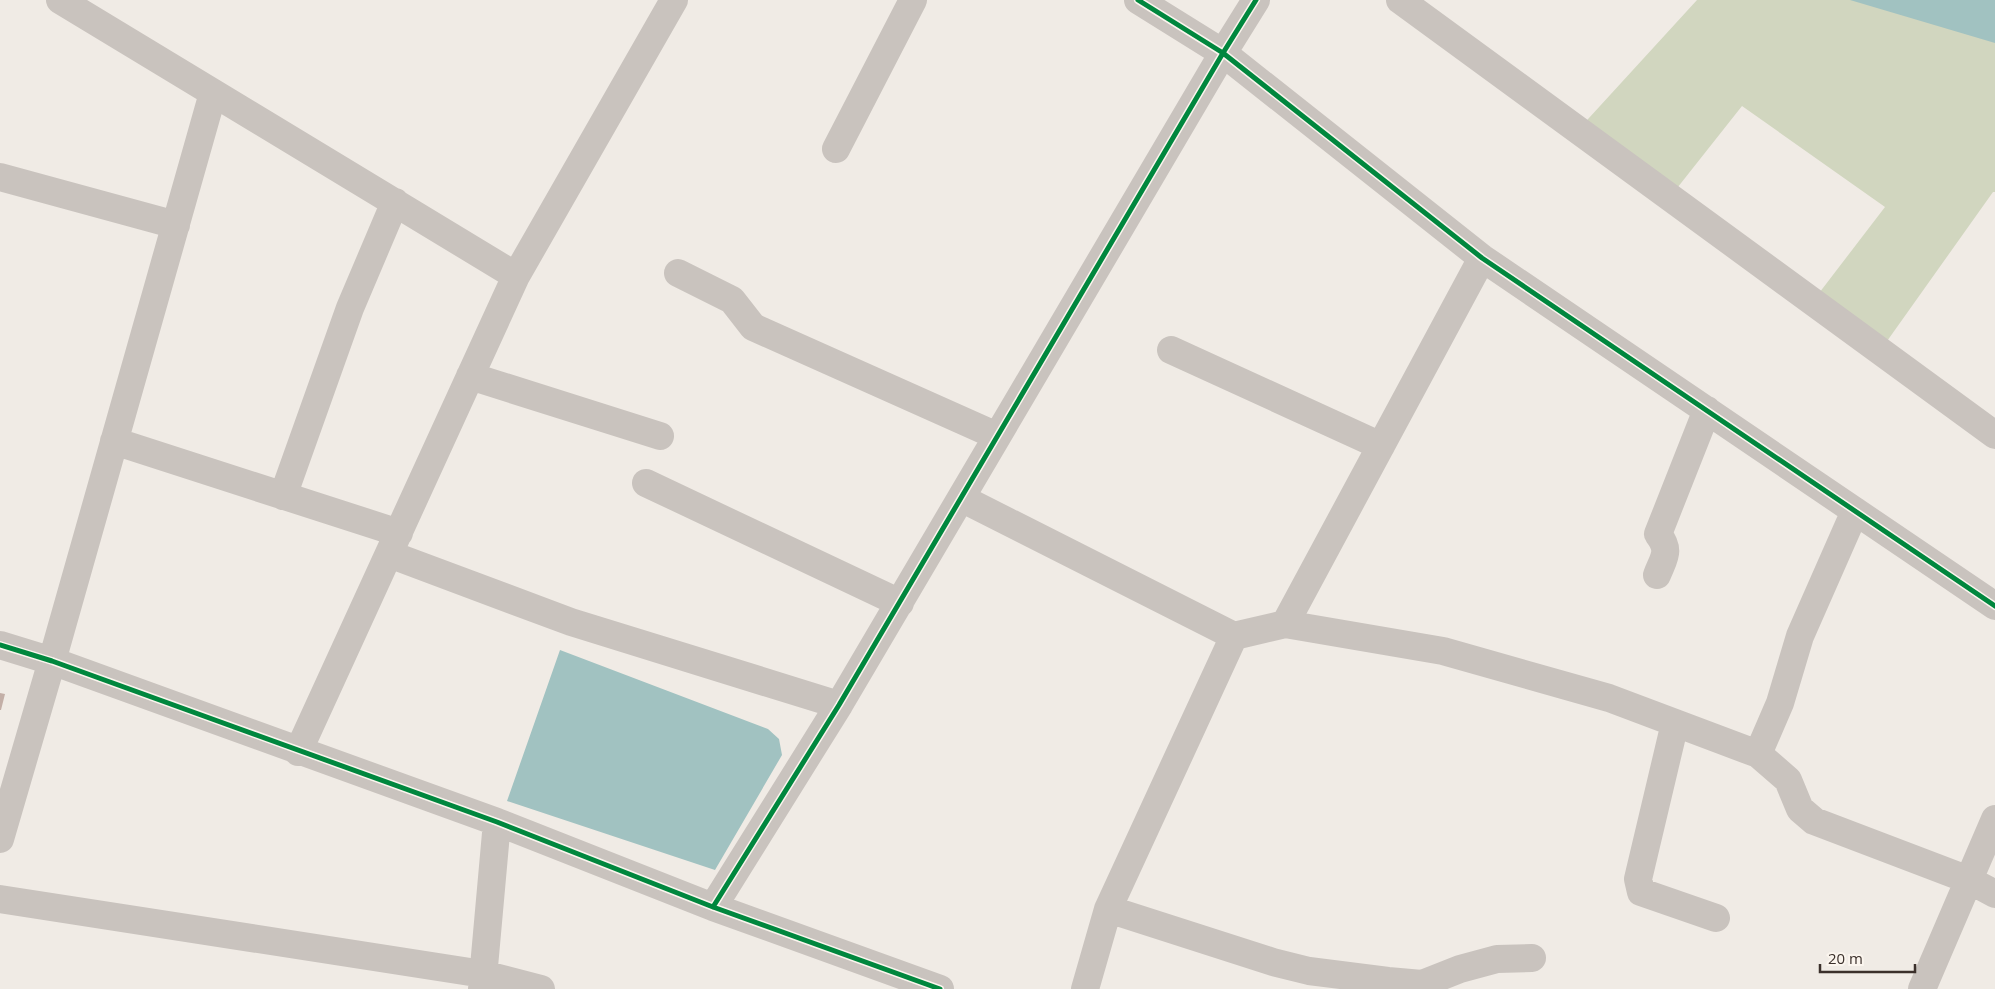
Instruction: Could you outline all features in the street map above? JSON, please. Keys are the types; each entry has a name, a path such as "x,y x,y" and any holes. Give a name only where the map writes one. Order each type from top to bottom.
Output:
{"street":[{"path":"60,0 516,276"},
{"path":"298,752 516,276 674,0"},
{"path":"836,149 913,0"},
{"path":"1138,0 1223,53 1482,258 1995,606"},
{"path":"713,906 839,705 1256,0"},
{"path":"1400,0 1995,435"},
{"path":"0,839 213,93"},
{"path":"0,177 176,224"},
{"path":"283,496 350,308 395,202"},
{"path":"1285,624 1482,258"},
{"path":"678,273 732,300 753,327 997,436"},
{"path":"1171,350 1381,446"},
{"path":"470,376 660,436"},
{"path":"1657,575 1667,551 1664,542 1658,534 1707,410"},
{"path":"114,441 283,496 571,622 839,705"},
{"path":"646,483 900,603"},
{"path":"961,498 1234,636 1285,624 1443,650 1608,698 1758,754 1788,780 1800,809 1814,821 1969,880 1995,894"},
{"path":"1758,754 1780,703 1800,636 1855,511"},
{"path":"1085,989 1108,909 1234,636"},
{"path":"0,645 52,661 298,752 497,822 713,906 940,989"},
{"path":"1675,723 1638,879 1641,892 1716,918"},
{"path":"1922,989 1995,819"},
{"path":"482,981 497,822"},
{"path":"0,899 482,981 541,989"},
{"path":"1108,909 1162,925 1215,945 1273,962 1309,971 1388,981 1422,984 1460,969 1497,959 1532,958"}],"green space":[{"path":"1697,0 1995,0 1995,192 1993,192 1880,351 1813,301 1885,207 1742,106 1670,197 1578,130"}],"water":[{"path":"1850,0 1995,0 1995,43"},
{"path":"560,650 768,729 779,739 782,755 715,870 507,801"}],"building":[{"path":"0,693 5,694 1,710 0,710"}],"cycle path":[{"path":"1138,0 1223,53 1482,258 1995,606"},
{"path":"713,907 839,705 1256,0"},
{"path":"0,645 52,661 497,822 713,907 940,989"}]}
